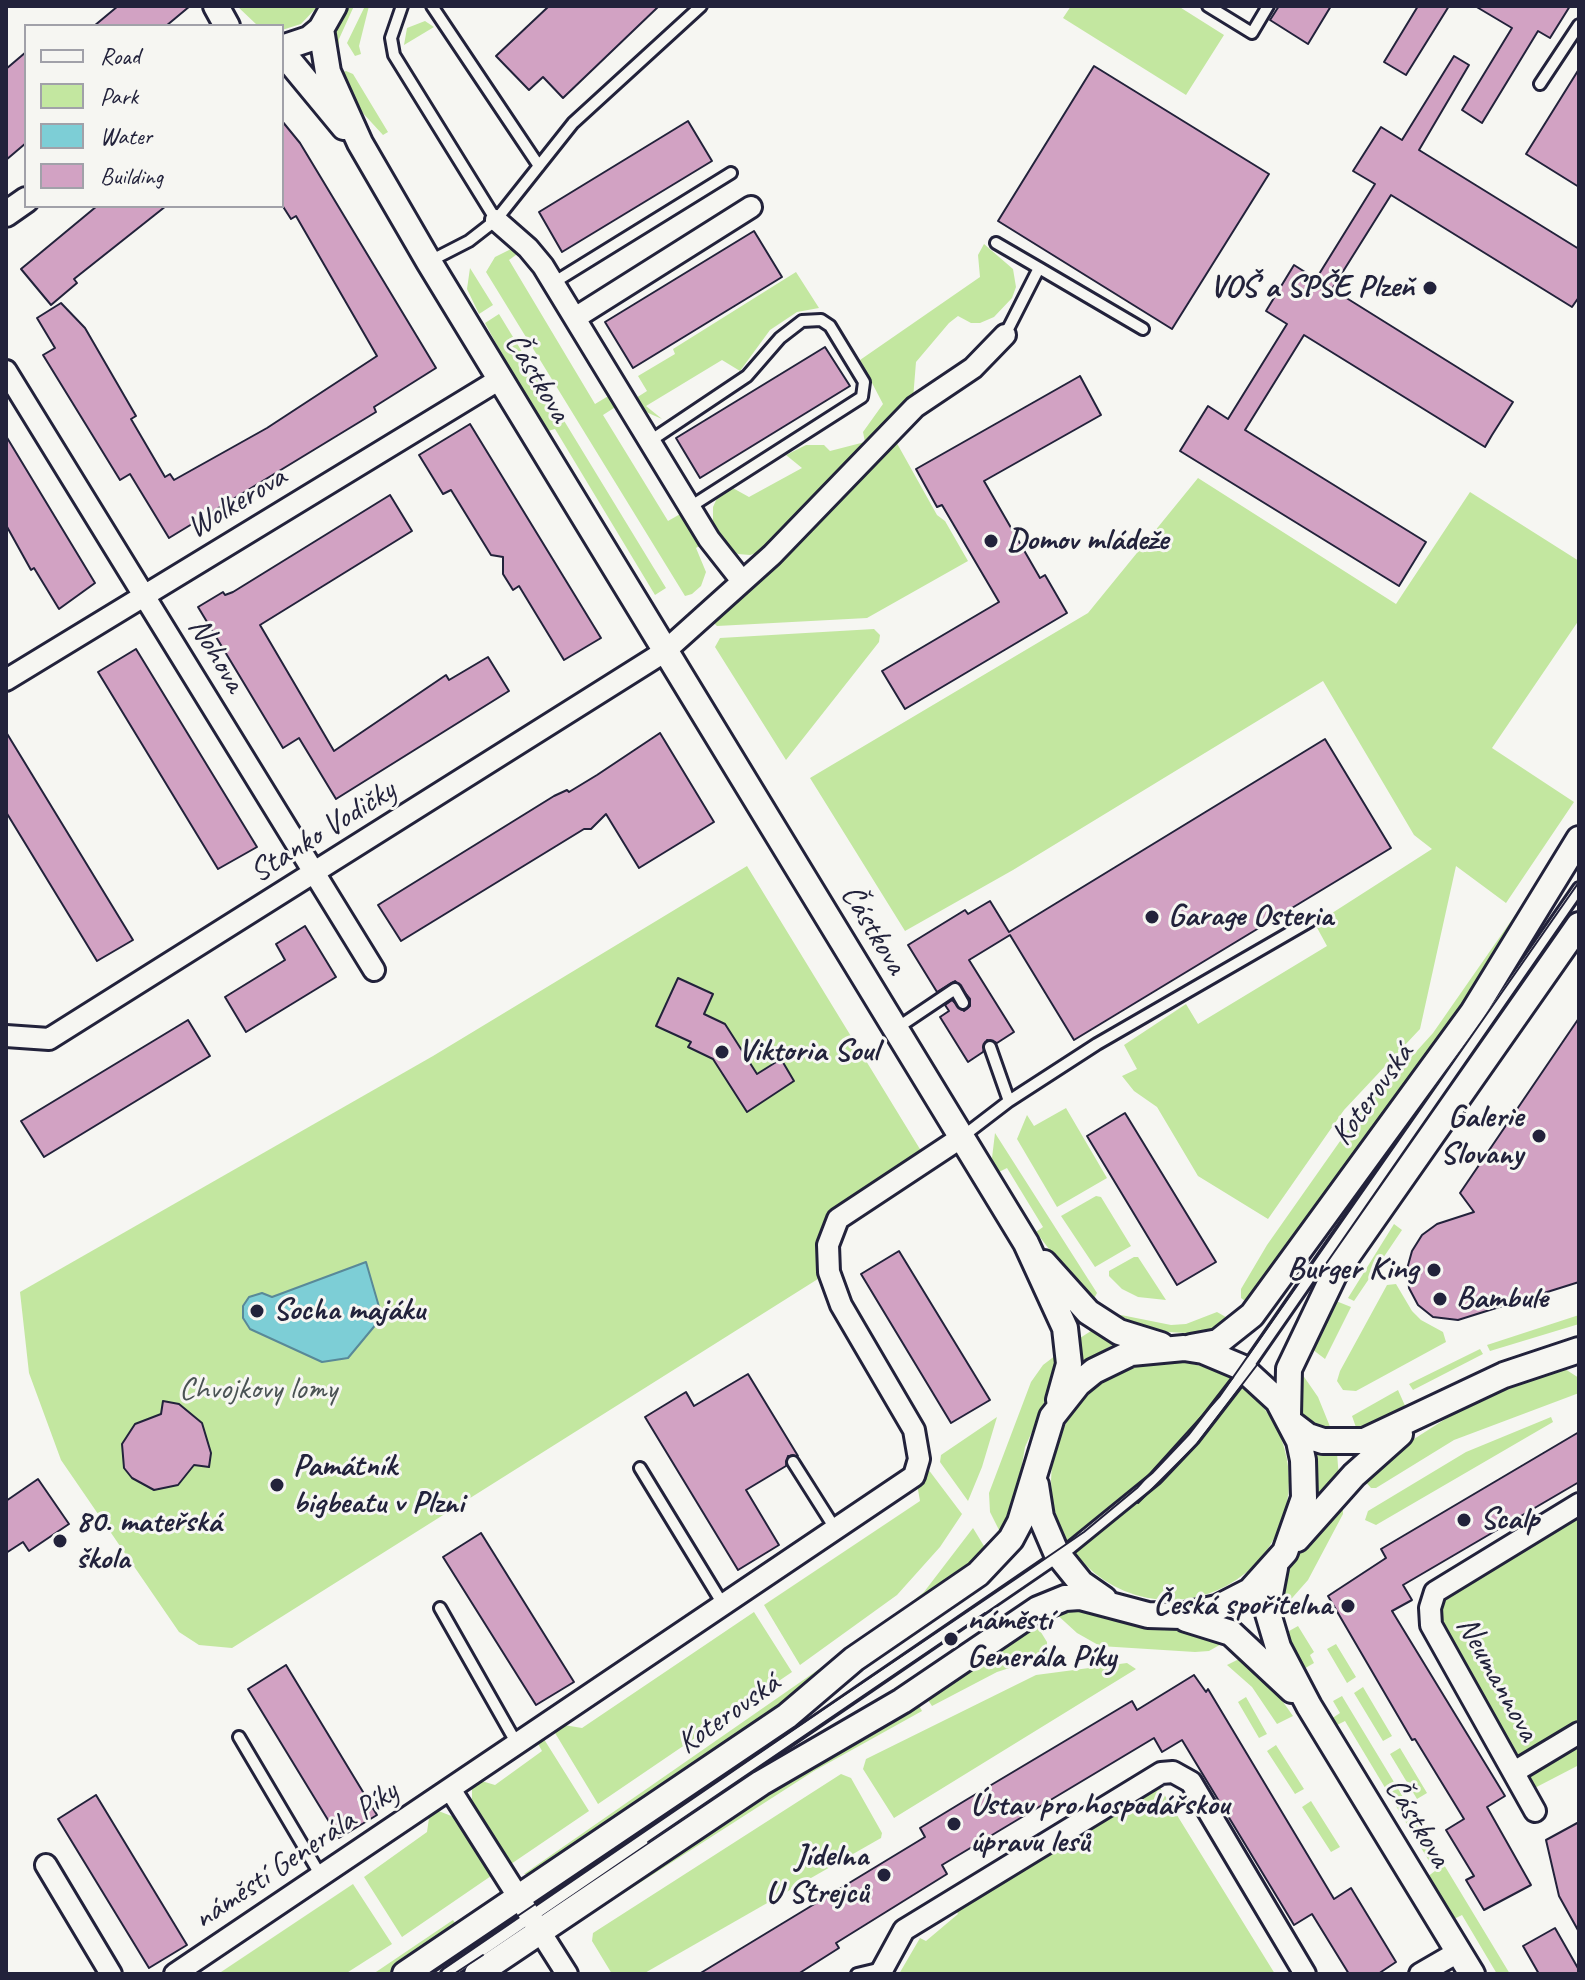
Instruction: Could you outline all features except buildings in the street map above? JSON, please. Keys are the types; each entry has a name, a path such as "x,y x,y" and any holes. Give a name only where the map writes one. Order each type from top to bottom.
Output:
{"street":[{"path":"216,6 225,24"},
{"path":"284,49 321,29 334,6"},
{"name":"Částkova","path":"321,29 328,72 360,143 429,262 1026,1243 1065,1328 1068,1345 1066,1381 1052,1417"},
{"name":"Částkova","path":"284,52 360,143"},
{"path":"6,214 24,201"},
{"name":"Částkova","path":"575,318 751,207"},
{"name":"Částkova","path":"496,220 528,248 553,283 720,556 742,581"},
{"path":"664,652 742,581 915,407 973,368 1005,335"},
{"name":"Nohova","path":"6,371 374,970"},
{"name":"Wolkerova","path":"6,680 500,379"},
{"name":"Stanko Vodičky","path":"6,1036 11,1039 49,1039 664,652"},
{"name":"Koterovská","path":"477,1974 530,1916 787,1716 854,1659 978,1574 1011,1539 1030,1497 1052,1417 1078,1384 1112,1361 1131,1353 1218,1342 1236,1331 1252,1315 1473,1012 1579,839"},
{"name":"Koterovská","path":"1290,1421 1289,1369 1334,1275 1575,933"},
{"name":"náměstí Generála Píky","path":"175,1974 911,1480 919,1459 914,1430 841,1305 833,1286 828,1245 838,1219 962,1137"},
{"name":"Částkova","path":"1026,1243 1088,1312 1134,1338 1178,1347"},
{"name":"Koterovská","path":"405,1974 530,1916 761,1783 902,1701 1038,1609 1065,1598 1080,1597 1163,1616 1200,1613 1250,1591 1280,1559 1300,1517 1305,1479 1301,1451 1290,1421 1266,1387 1246,1370 1223,1358 1178,1347"},
{"path":"1290,1421 1308,1436 1350,1444 1384,1434 1504,1375 1579,1350"},
{"path":"1280,1559 1354,1475 1420,1417"},
{"name":"Koterovská","path":"1038,1462 1041,1517 1058,1556 1081,1583 1118,1606"},
{"name":"Neumannova","path":"1535,1811 1431,1625 1430,1608 1435,1592 1579,1504"},
{"name":"Částkova","path":"1280,1559 1270,1580 1267,1610 1278,1647 1309,1706 1472,1974"},
{"name":"Částkova","path":"1163,1616 1205,1623 1231,1633 1309,1706"},
{"name":"Neumannova","path":"1514,1772 1579,1733"},
{"path":"882,1971 904,1930 1161,1773 1173,1772 1191,1782 1305,1974"},
{"name":"náměstí Generála Píky","path":"450,1789 567,1974"},
{"path":"46,1865 111,1974"},
{"path":"1420,1974 1458,1952"}],"lane":[{"path":"402,6 391,38 394,55 496,220"},
{"path":"432,6 539,166"},
{"path":"429,262 469,241 496,220 573,123 701,6"},
{"path":"1208,6 1252,33 1268,6"},
{"path":"1540,84 1579,25"},
{"path":"553,283 731,173"},
{"path":"996,243 1143,329"},
{"path":"1005,335 1039,268"},
{"path":"650,441 747,376 780,338 802,321 821,320 830,326 864,382 862,397 690,507"},
{"name":"Koterovská","path":"447,1974 1096,1530 1156,1478 1199,1432 1246,1370 1579,888"},
{"path":"962,1137 1009,1101 1097,1044 1310,921"},
{"path":"895,1029 955,989 963,1003"},
{"path":"990,1047 1009,1101"},
{"path":"793,1462 836,1530"},
{"path":"640,1468 724,1606"},
{"path":"440,1608 517,1744"},
{"path":"239,1737 321,1876"},
{"path":"857,1974 882,1971"}],"green space":[{"path":"237,6 318,6 301,24 284,29 284,24 256,24"},
{"path":"348,6 354,6 339,39 338,59 333,39"},
{"path":"365,6 369,6 359,46 361,54 355,56 347,43"},
{"path":"1071,6 1178,6 1224,35 1186,95 1063,18"},
{"path":"425,21 434,27 404,45 407,28"},
{"path":"346,71 353,74 388,132 383,135 360,110 338,74"},
{"path":"984,244 1013,269 1016,287 1012,298 994,317 980,323 971,323 958,316 949,323 916,362 913,399 766,550 750,555 738,554 727,547 713,523 713,507 718,496 731,487 749,497 802,468 786,455 806,445 824,445 830,451 865,442 863,432 883,404 860,360 980,277 978,255"},
{"path":"515,247 520,252 509,260 595,404 610,395 617,406 603,415 668,521 682,513 702,544 696,548 706,572 701,586 692,594 685,596 486,272 495,257"},
{"path":"470,268 493,305 479,314 467,289"},
{"path":"796,272 819,308 797,312 770,330 740,371 722,360 646,406 662,419 646,412 636,398 647,391 638,376 675,354 673,349"},
{"path":"499,314 666,588 655,595 555,429 544,432 485,323"},
{"path":"894,438 937,515 945,521 968,561 867,618 717,626 714,623"},
{"path":"1198,478 1396,604 1470,492 1579,561 1579,620 1492,748 1574,802 1506,903 1456,866 1420,1029 1344,1110 1268,1219 1198,1176 1157,1107 1134,1091 1122,1076 1137,1069 1124,1045 1186,1004 1198,1024 1327,946 1315,924 1432,849 1414,835 1323,681 1013,870 905,931 810,778 1088,613"},
{"path":"874,629 880,635 879,642 786,760 715,647 720,638"},
{"name":"Chvojkovy lomy","path":"747,866 926,1159 838,1219 829,1272 232,1648 199,1645 179,1632 61,1460 29,1373 20,1292 433,1056"},
{"path":"1536,885 1541,888 1517,929 1386,1118 1248,1303 1241,1298 1241,1289 1267,1245 1357,1117 1433,1033"},
{"path":"1066,1108 1107,1178 1057,1207 1017,1139 1027,1115 1034,1126"},
{"path":"995,1133 1097,1293 1091,1304 1036,1232 1043,1227 1007,1168 999,1172 995,1165 992,1158"},
{"path":"1096,1196 1101,1197 1131,1246 1095,1267 1061,1216"},
{"path":"1394,1224 1402,1230 1354,1301 1348,1298"},
{"path":"1138,1257 1166,1300 1138,1297 1122,1289 1109,1276 1109,1271"},
{"path":"1396,1284 1412,1311 1421,1320 1443,1332 1446,1342 1356,1391 1343,1390 1337,1381 1340,1371 1387,1285"},
{"path":"1331,1299 1351,1307 1325,1359 1308,1346"},
{"path":"1217,1312 1231,1320 1205,1334 1150,1331 1111,1319 1121,1315 1171,1325 1186,1324"},
{"path":"1579,1315 1579,1324 1490,1351 1487,1345"},
{"path":"1094,1329 1118,1342 1082,1362 1077,1340"},
{"path":"1480,1349 1483,1354 1413,1390 1409,1384"},
{"path":"1060,1352 1053,1386 1025,1447 1014,1511 1001,1534 990,1512 989,1493 1031,1382 1043,1365"},
{"path":"1170,1362 1215,1371 1236,1382 1254,1397 1269,1415 1280,1436 1289,1481 1280,1526 1269,1547 1254,1565 1236,1580 1215,1591 1170,1600 1125,1591 1104,1580 1086,1565 1071,1547 1060,1526 1051,1481 1060,1436 1071,1415 1086,1397 1104,1382 1125,1371"},
{"path":"1565,1369 1579,1378 1579,1393 1454,1440 1376,1488 1371,1488 1364,1480 1414,1439 1450,1416 1497,1393"},
{"path":"1300,1371 1318,1397 1333,1434 1317,1428 1300,1410"},
{"path":"1398,1390 1406,1408 1358,1433 1352,1416"},
{"path":"997,1417 968,1501 940,1462 941,1455"},
{"path":"1551,1417 1553,1422 1376,1525 1365,1520 1368,1511 1466,1452"},
{"path":"1315,1449 1337,1453 1339,1479 1319,1499"},
{"path":"928,1469 962,1514 940,1547 897,1595 800,1665 764,1605 920,1501 917,1484"},
{"path":"1343,1499 1343,1514 1308,1580 1278,1614 1281,1582 1311,1535"},
{"path":"1579,1504 1579,1765 1525,1793 1431,1625 1435,1592"},
{"path":"973,1528 987,1551 973,1566 882,1626 924,1592"},
{"path":"1081,1607 1117,1621 1196,1633 1223,1643 1209,1651 1195,1652 1100,1646 1077,1633 1054,1612"},
{"path":"754,1612 792,1672 598,1804 552,1728 558,1724 582,1728"},
{"path":"1034,1621 1047,1642 1047,1656 997,1672 932,1706 924,1694"},
{"path":"1298,1626 1314,1652 1310,1655 1314,1663 1302,1670 1282,1635"},
{"path":"871,1633 778,1714 531,1874 524,1874"},
{"path":"1336,1644 1356,1677 1347,1683 1327,1649"},
{"path":"1243,1657 1276,1692 1293,1716 1277,1724 1252,1687 1227,1665"},
{"path":"1127,1663 1136,1669 894,1818 863,1769 866,1759 1036,1675"},
{"path":"1363,1687 1392,1736 1383,1741 1354,1693"},
{"path":"1342,1696 1510,1974 1497,1974 1462,1915 1452,1920 1427,1877 1435,1871 1345,1721 1335,1726 1331,1719 1340,1713 1333,1701"},
{"path":"1246,1697 1267,1734 1259,1738 1238,1702"},
{"path":"916,1700 922,1711 814,1771 571,1927 573,1920 620,1885"},
{"path":"542,1736 589,1811 511,1864 472,1802 472,1786 475,1779 495,1785 542,1751 536,1740"},
{"path":"1276,1745 1304,1789 1295,1794 1267,1751"},
{"path":"1400,1748 1427,1793 1417,1799 1390,1754"},
{"path":"841,1774 851,1778 882,1833 881,1838 643,1974 612,1974 592,1941 593,1933"},
{"path":"1159,1786 1275,1974 899,1974 920,1938 926,1941 958,1914 954,1906"},
{"path":"1311,1801 1340,1847 1331,1852 1302,1807"},
{"path":"436,1810 454,1817 491,1876 402,1937 364,1877 427,1832 430,1811"},
{"path":"353,1884 392,1944 345,1974 218,1974"},
{"path":"453,1920 459,1929 392,1974 373,1974"}],"water":[{"path":"366,1262 382,1317 348,1358 322,1362 250,1329 243,1318 243,1306 249,1297 262,1293 272,1297"}],"tram line":[{"path":"432,1974 1084,1532 1137,1488 1220,1396 1579,882"},
{"path":"1138,1503 1196,1445 1260,1361"},
{"path":"648,1842 985,1613"},
{"path":"454,1974 483,1955"}],"place":[{"name":"VOŠ a SPŠE Plzeň","path":"1430,288"},
{"name":"Domov mládeže","path":"991,541"},
{"name":"Garage Osteria","path":"1152,917"},
{"name":"Viktoria Soul","path":"722,1052"},
{"name":"Galerie Slovany","path":"1539,1136"},
{"name":"Burger King","path":"1434,1270"},
{"name":"Bambule","path":"1440,1299"},
{"name":"Socha majáku","path":"257,1311"},
{"name":"Památník bigbeatu v Plzni","path":"277,1485"},
{"name":"Scalp","path":"1464,1520"},
{"name":"80. mateřská škola","path":"60,1541"},
{"name":"Česká spořitelna","path":"1348,1606"},
{"name":"náměstí Generála Píky","path":"951,1639"},
{"name":"Ústav pro hospodářskou úpravu lesů","path":"954,1824"},
{"name":"Jídelna U Strejců","path":"884,1875"}]}
